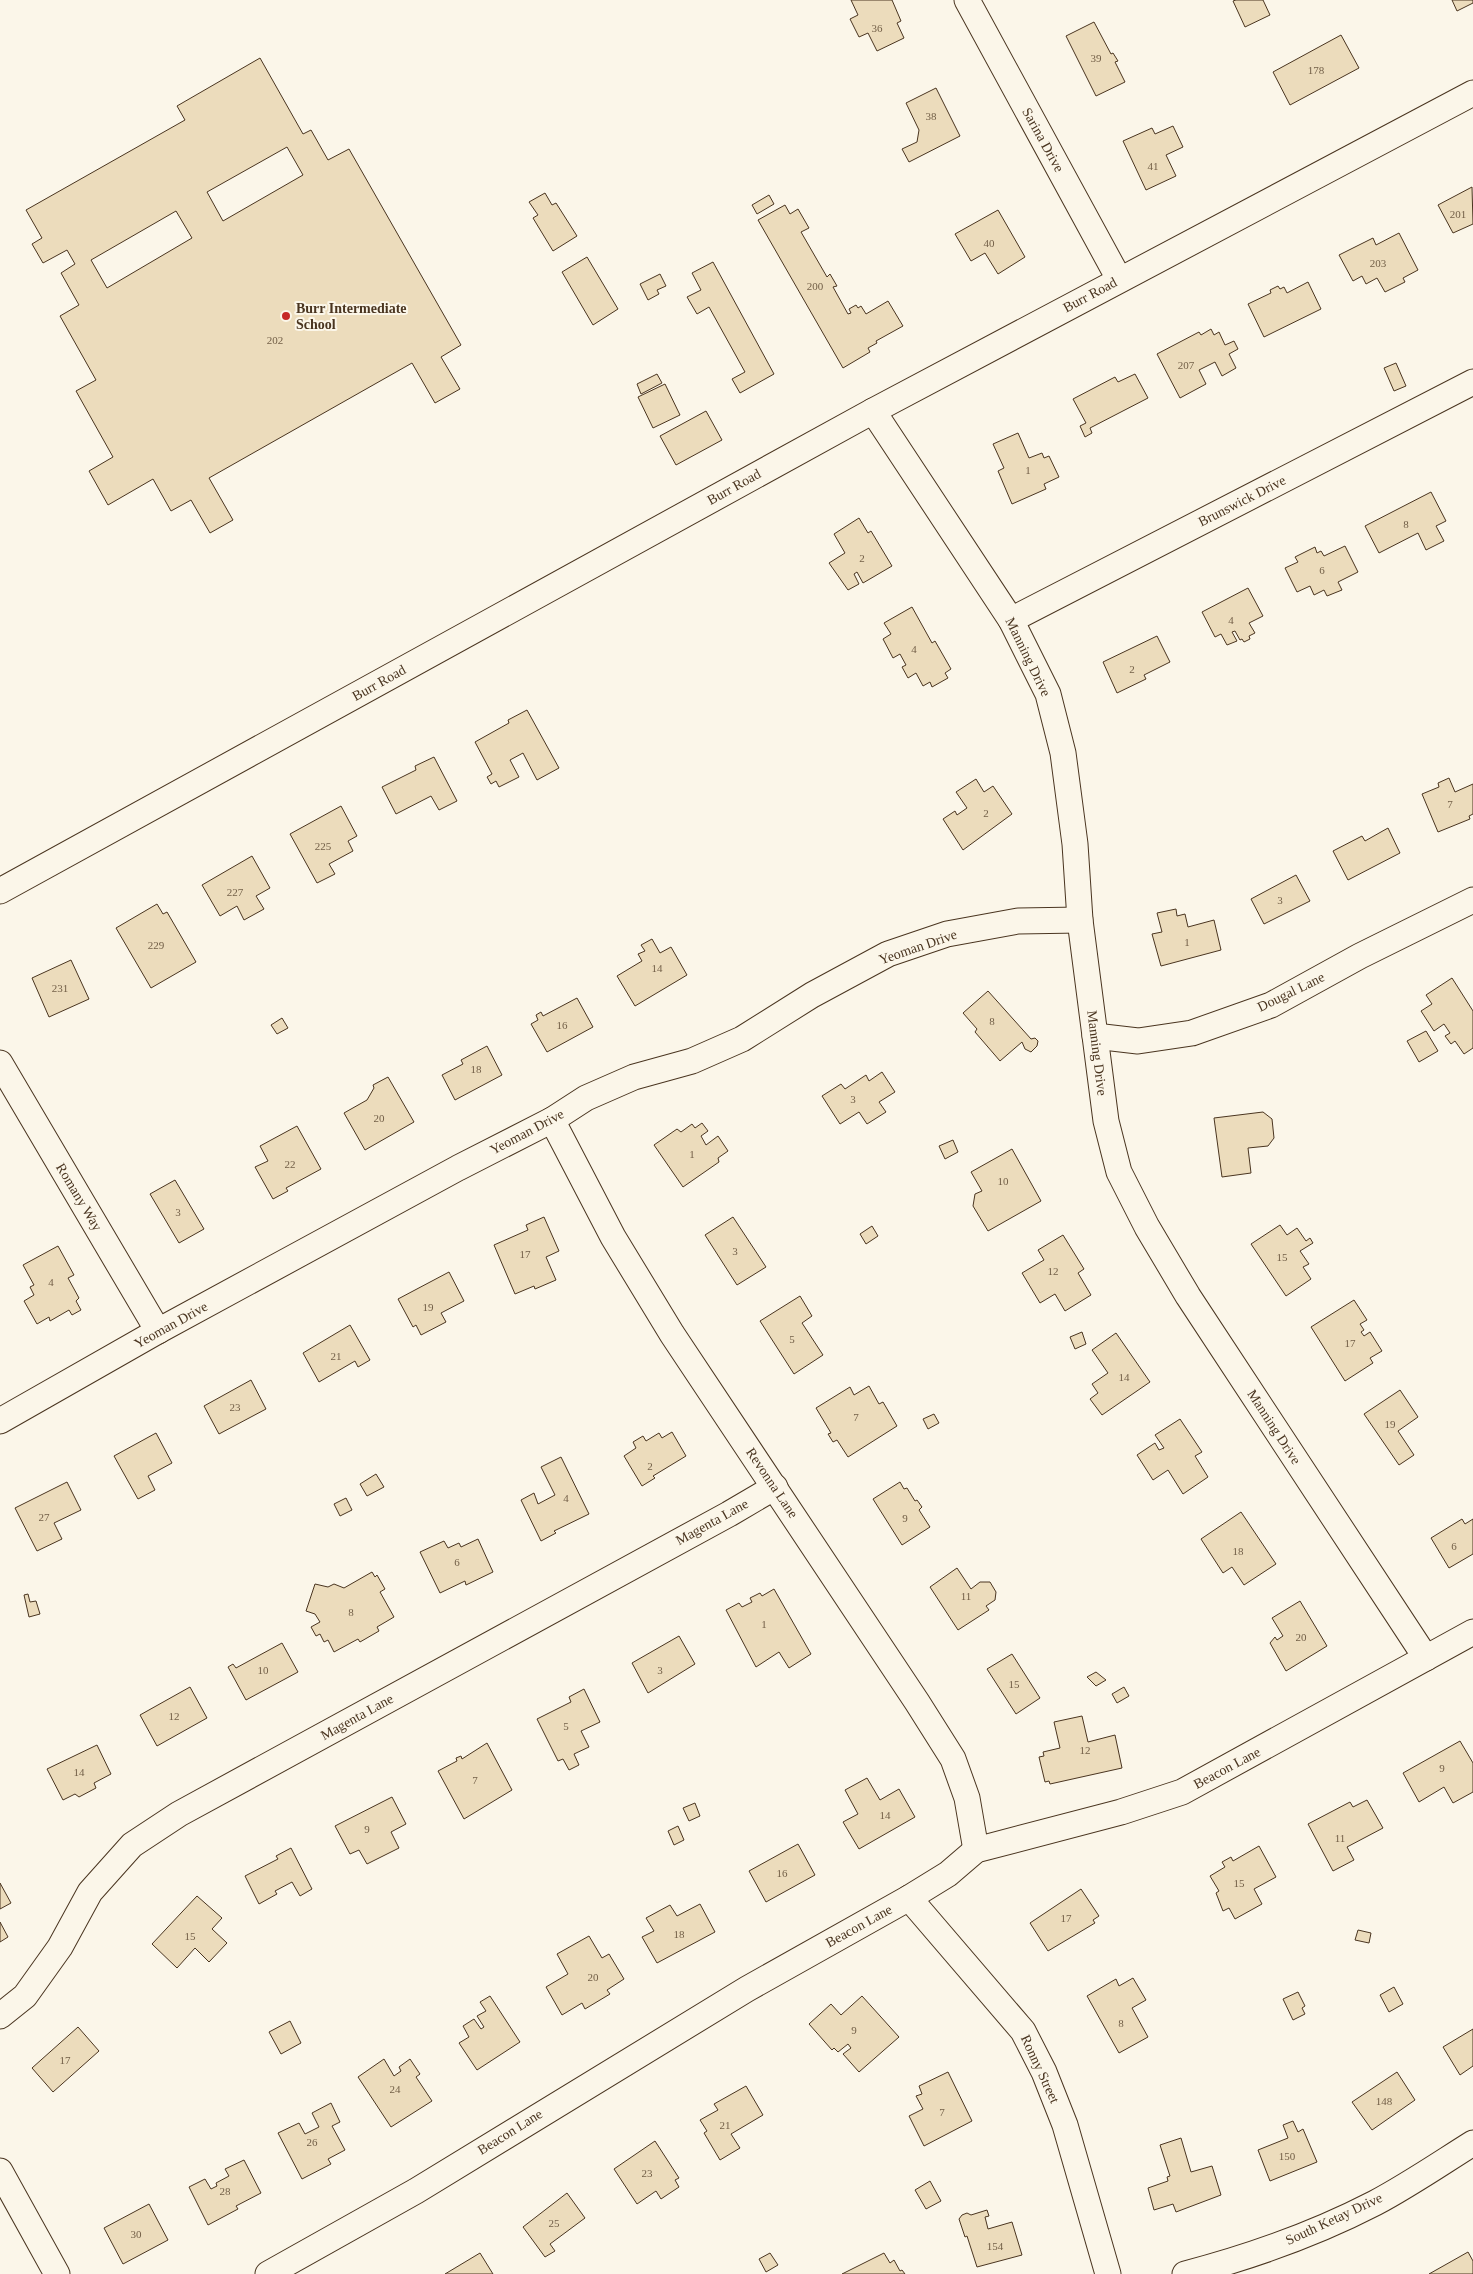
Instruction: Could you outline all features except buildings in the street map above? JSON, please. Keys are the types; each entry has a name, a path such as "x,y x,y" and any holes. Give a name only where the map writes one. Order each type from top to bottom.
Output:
{"street":[{"name":"Sarina Drive","path":"967,0 1119,279"},
{"name":"Burr Road","path":"0,891 873,411 1473,93"},
{"name":"Brunswick Drive","path":"1011,620 1473,382"},
{"name":"Manning Drive","path":"873,411 1011,620 1048,694 1063,753 1075,844 1080,920 1106,1121 1119,1172 1147,1227 1188,1296 1426,1658"},
{"name":"Dougal Lane","path":"1095,1036 1138,1041 1192,1033 1210,1027 1271,1005 1360,956 1473,900"},
{"name":"Yeoman Drive","path":"0,1421 158,1331 458,1168 552,1120 594,1094 634,1077 692,1061 742,1039 812,994 888,954 947,934 1009,923 1080,920"},
{"name":"Romany Way","path":"0,1063 158,1331"},
{"name":"Revonna Lane","path":"552,1120 618,1245 672,1334 775,1487 953,1759 967,1798 976,1850"},
{"name":"Magenta Lane","path":"0,2016 24,1996 60,1948 90,1892 132,1845 179,1814 729,1514 775,1487"},
{"name":"Beacon Lane","path":"268,2274 416,2191 748,1989 910,1898 948,1874 976,1850 1121,1812 1182,1792 1473,1632"},
{"name":"Ronny Street","path":"910,1898 1023,2031 1036,2055 1065,2125 1108,2274"},
{"name":"South Ketay Drive","path":"1185,2274 1235,2261 1310,2233 1376,2202 1473,2143"},
{"path":"0,2170 57,2274"}],"place":[{"name":"Burr Intermediate School","path":"286,316"}]}
